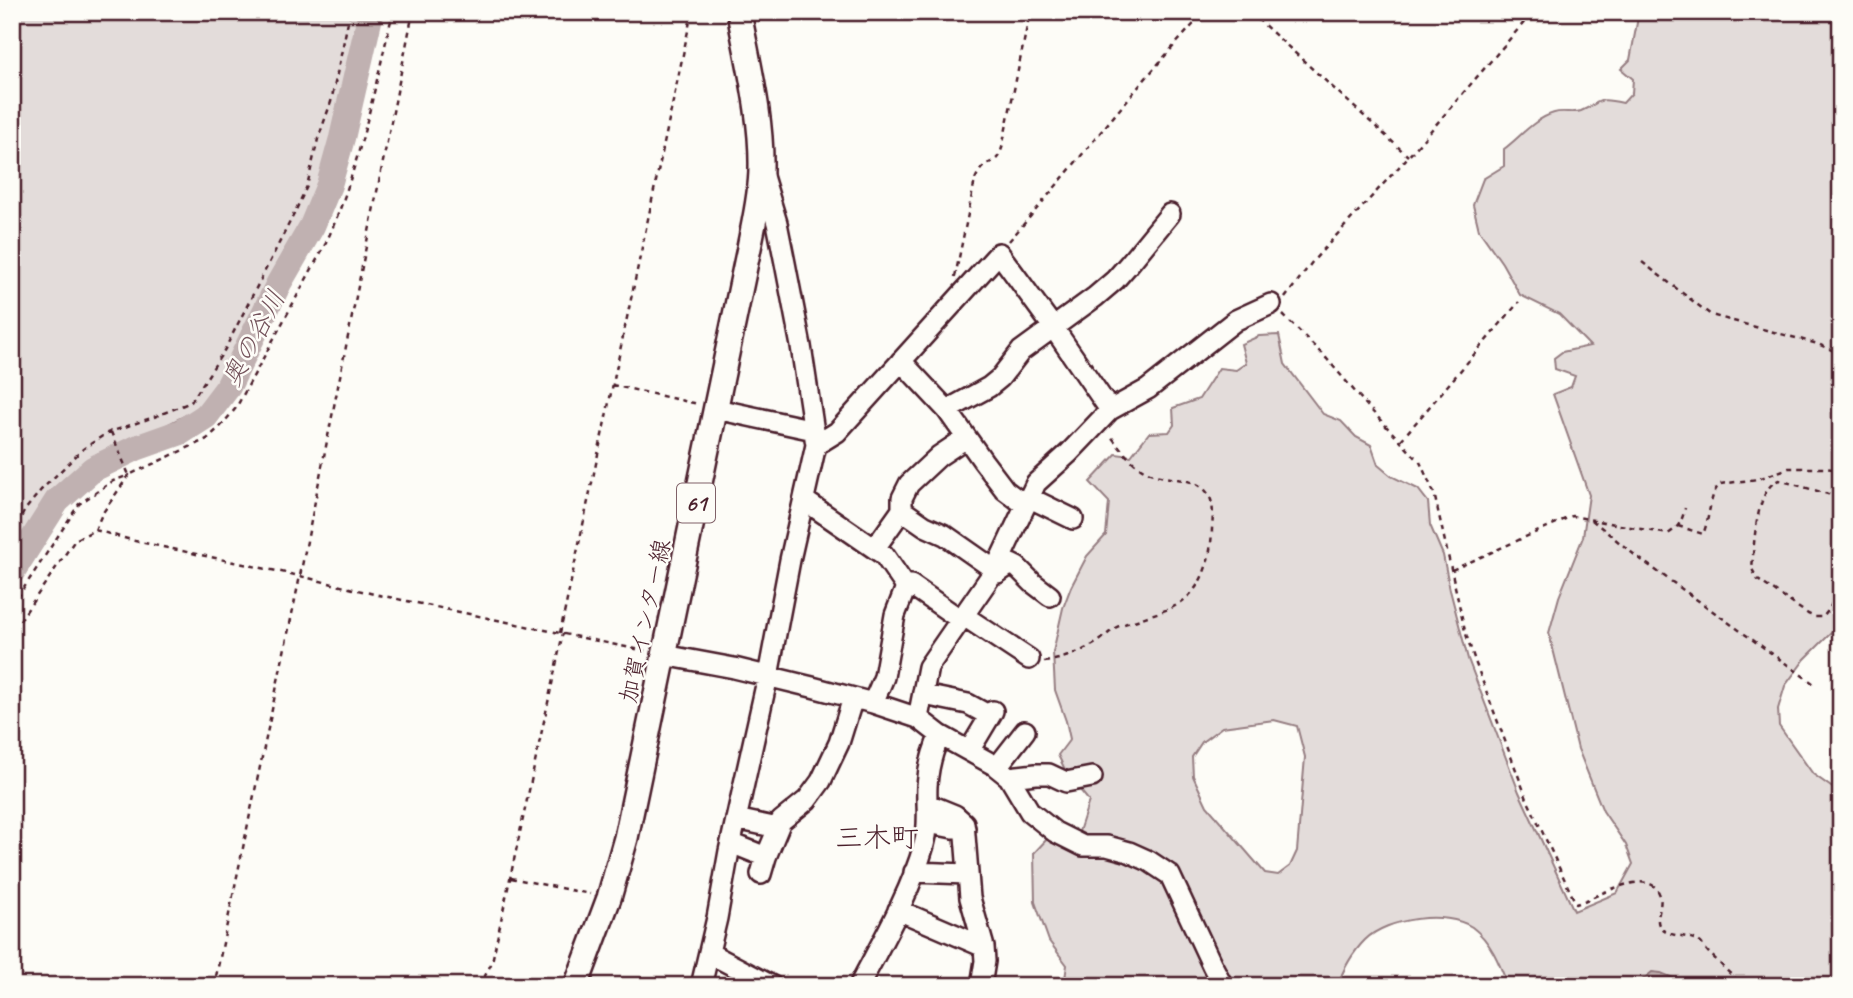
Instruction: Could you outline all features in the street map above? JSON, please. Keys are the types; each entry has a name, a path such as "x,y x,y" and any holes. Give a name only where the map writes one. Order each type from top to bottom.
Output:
{"main road":[{"name":"加賀インター線","path":"576,986 609,898 626,838 749,248 761,169 759,128 739,12"}],"street":[{"path":"701,986 768,676 815,438 801,346 777,223 761,169"},
{"path":"947,411 989,387 1000,378 1021,351 1080,310 1115,280 1171,214"},
{"path":"716,409 815,438 836,432 999,253 1054,327 1105,416"},
{"path":"918,719 929,667 994,571 1036,483 1105,416 1148,389 1236,320 1271,304"},
{"path":"901,361 947,411 1005,490 1073,519"},
{"path":"875,548 902,510 901,498 909,484 939,456 966,439"},
{"path":"804,500 884,555 906,587 895,615 884,677 873,703"},
{"path":"902,510 925,526 945,535 998,573 1011,564 1017,567 1049,596"},
{"path":"905,585 911,586 1029,659"},
{"path":"664,655 768,676 873,703 918,719 1003,772 1030,812 1055,832 1083,846 1107,846 1129,852 1150,861 1170,876 1223,986"},
{"path":"923,695 968,704 992,713 969,751"},
{"path":"731,843 763,865 781,821 807,800 821,781 839,743 853,698"},
{"path":"1003,772 1024,731"},
{"path":"859,986 898,910 925,844 927,785 940,735"},
{"path":"1003,772 1049,775 1066,782 1092,777"},
{"path":"928,814 955,815 964,823 970,898 984,947 981,986"},
{"path":"736,818 778,828"},
{"path":"914,872 967,874"},
{"path":"898,910 984,947"},
{"path":"709,953 772,986"}],"path":[{"path":"12,534 25,510 41,490 83,449 111,432 191,402 225,349 307,186 318,139 331,102 350,12"},
{"path":"12,606 79,504 113,481 207,439 236,408 326,243 346,197 393,12"},
{"path":"214,986 300,576 413,12"},
{"path":"480,986 492,962 511,877 692,12"},
{"path":"956,298 955,279 975,180 980,170 999,157 1030,12"},
{"path":"999,253 1151,70 1205,12"},
{"path":"1250,12 1408,157"},
{"path":"1533,12 1408,157 1313,261 1285,298 1271,304 1293,323 1420,462 1434,493 1465,631 1495,718 1527,799 1576,904 1630,883 1650,883 1658,890 1661,900 1658,922 1660,927 1667,932 1686,935 1700,942 1745,986"},
{"path":"1642,262 1711,315 1818,344 1841,354"},
{"path":"1401,440 1520,302"},
{"path":"612,385 716,409"},
{"path":"1029,659 1044,662 1067,657 1101,640 1116,628 1172,607 1187,598 1199,584 1206,569 1212,537 1213,508 1205,489 1193,482 1153,474 1140,468 1124,453 1105,416"},
{"path":"111,432 129,475"},
{"path":"1678,526 1703,534 1708,524 1715,488 1720,484 1758,479 1789,468 1841,470"},
{"path":"12,632 75,540 95,530 102,514 129,475"},
{"path":"1841,510 1838,502 1828,494 1779,480 1773,482 1764,494 1756,526 1753,574 1808,614 1823,617 1830,610 1836,590 1841,516"},
{"path":"1452,570 1572,516 1668,534 1682,521 1685,508"},
{"path":"1592,520 1636,556 1817,686"},
{"path":"95,530 374,594 640,649"},
{"path":"511,877 609,898"}],"shaded area":[{"path":"12,12 361,12 334,134 313,210 256,309 213,392 194,411 151,433 97,454 51,491 12,556"},
{"path":"1639,12 1841,12 1841,628 1831,633 1805,659 1785,686 1778,709 1779,726 1813,774 1841,794 1841,986 1508,986 1494,954 1479,933 1461,922 1433,918 1402,922 1375,932 1353,955 1338,986 1064,986 1067,965 1049,941 1035,902 1034,853 1048,838 1074,847 1089,801 1067,774 1058,755 1070,739 1055,690 1053,652 1063,608 1071,587 1087,556 1106,535 1109,502 1090,482 1116,454 1131,456 1149,433 1169,432 1174,425 1173,408 1199,399 1219,368 1236,370 1246,363 1241,344 1259,336 1279,335 1285,364 1323,414 1341,421 1356,437 1371,445 1378,465 1391,476 1418,489 1428,502 1430,525 1443,555 1468,659 1519,792 1574,911 1617,893 1633,864 1626,845 1603,811 1578,749 1549,633 1559,597 1583,537 1589,495 1553,394 1571,387 1575,376 1555,369 1554,358 1562,352 1590,346 1559,314 1520,295 1479,230 1473,205 1483,179 1504,166 1504,149 1540,119 1557,112 1581,111 1604,100 1623,103 1632,93 1633,79 1621,69 1630,60","holes":["1274,720 1297,726 1305,757 1297,851 1290,866 1278,875 1265,873 1207,806 1193,776 1192,757 1202,742 1222,727"]},
{"path":"1652,972 1661,973 1692,986 1635,986"}],"waterway":[{"name":"奥の谷川","path":"12,572 57,501 93,469 136,448 181,432 206,416 228,387 279,283 312,226 329,185 371,12"}],"district":[{"name":"三木町","path":"877,837"}]}
